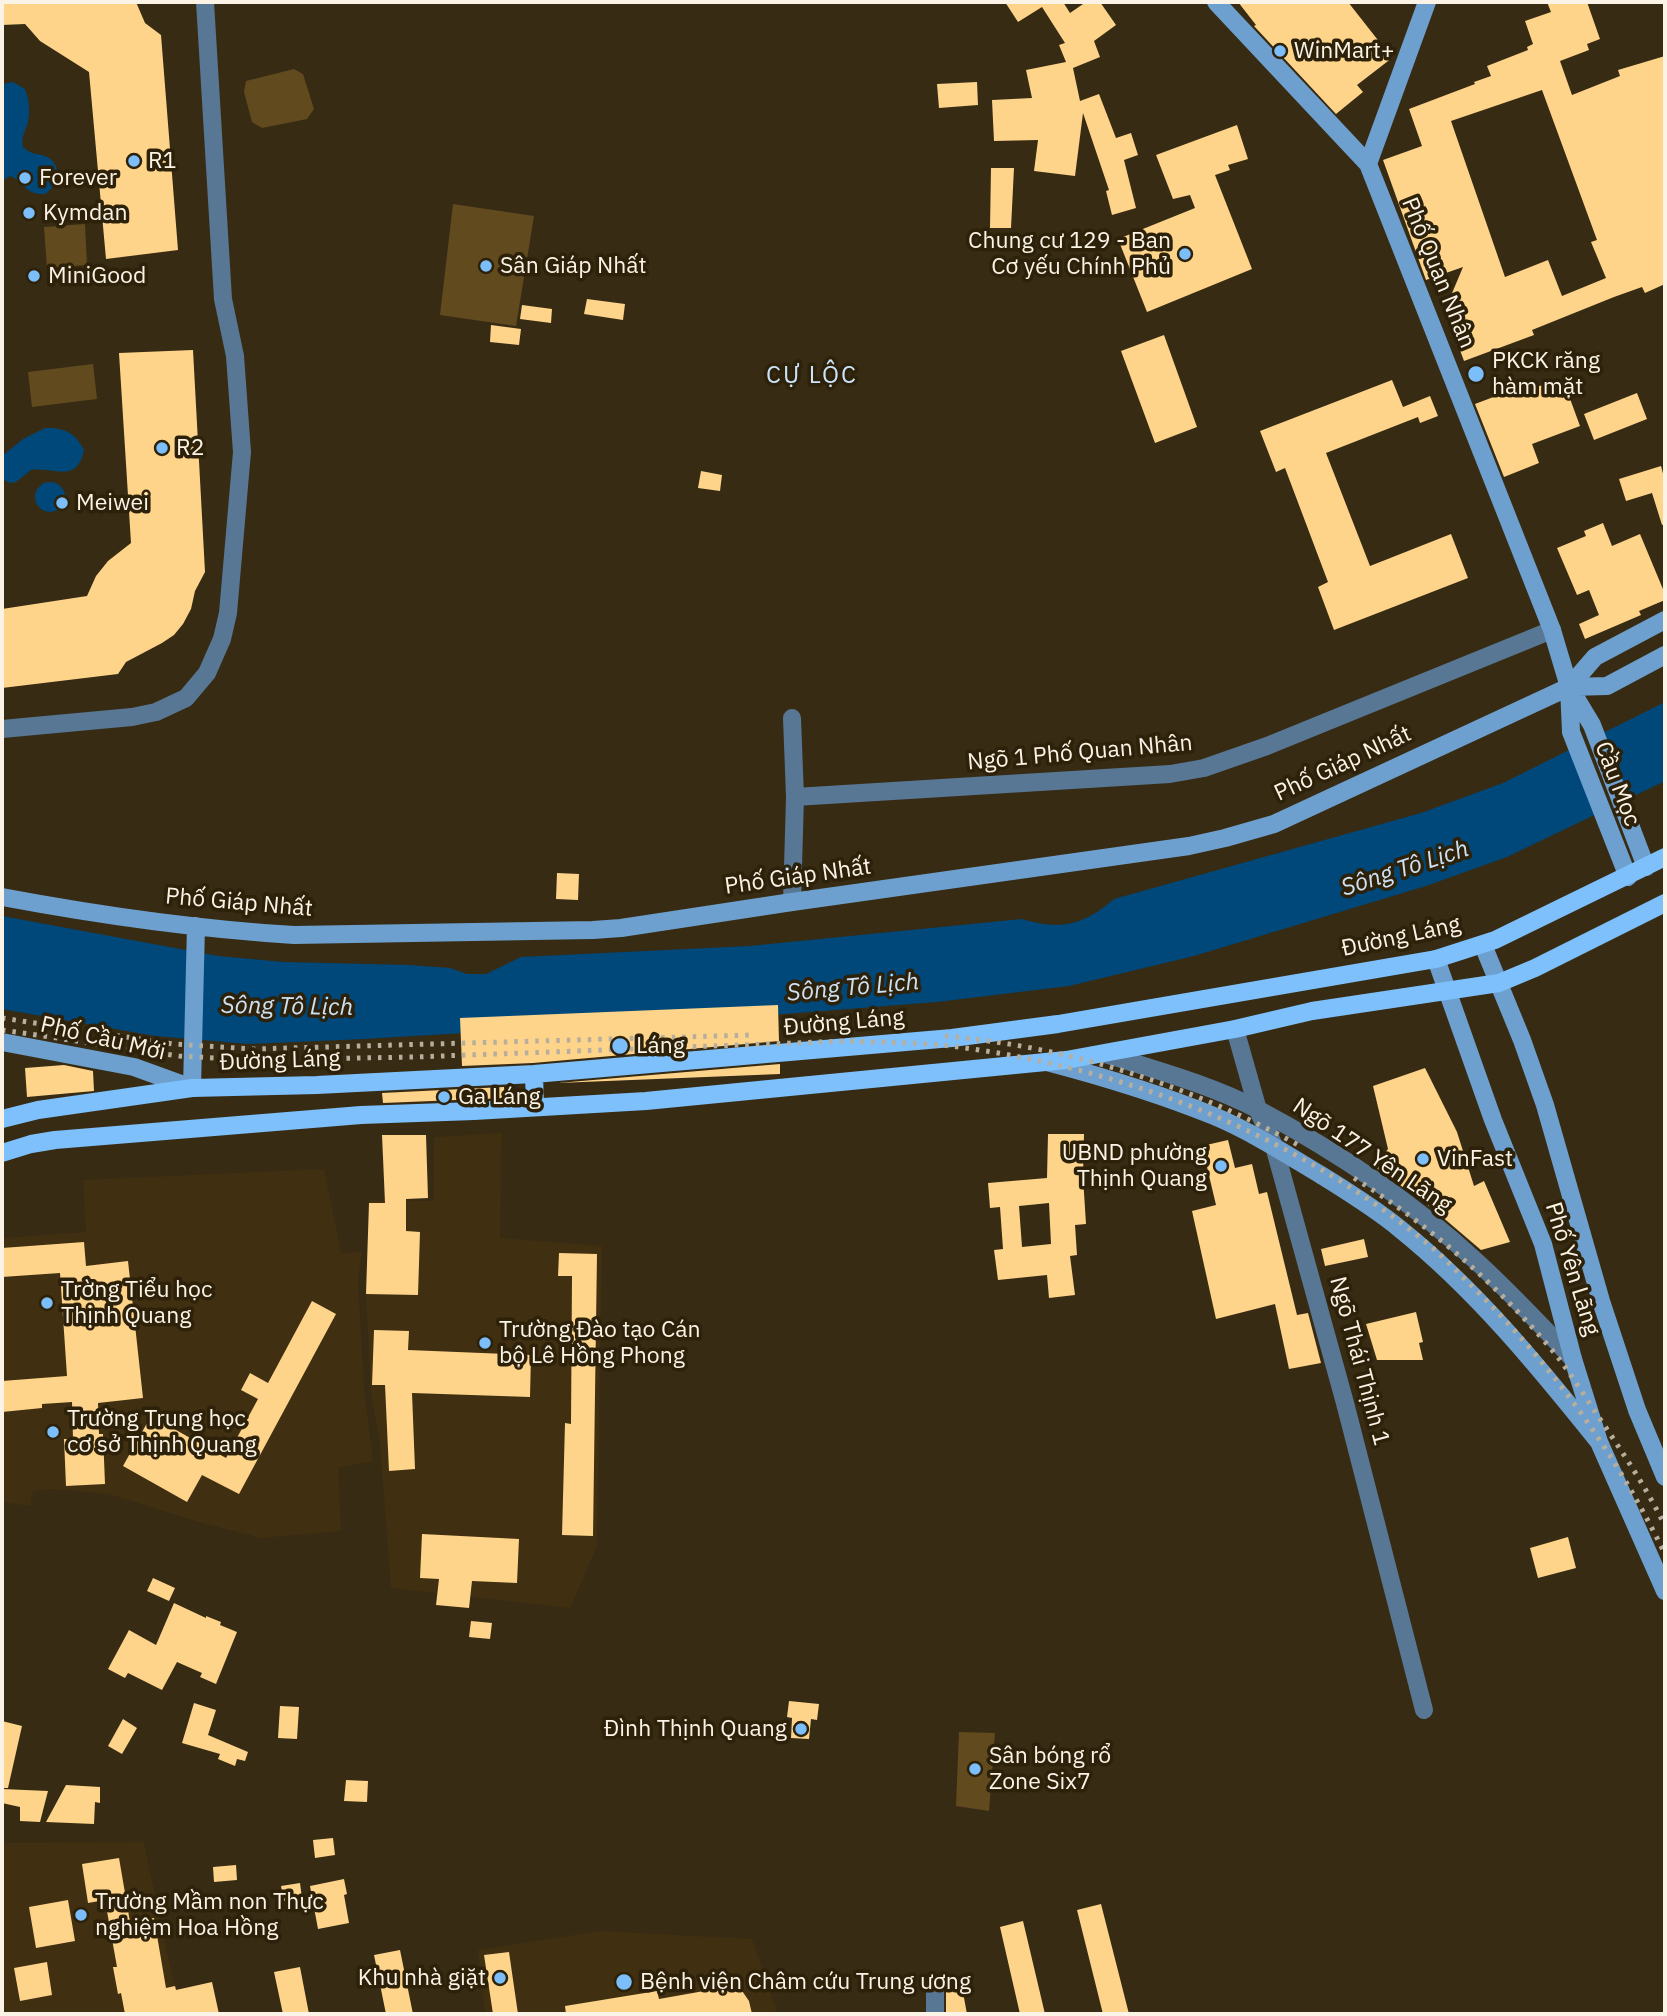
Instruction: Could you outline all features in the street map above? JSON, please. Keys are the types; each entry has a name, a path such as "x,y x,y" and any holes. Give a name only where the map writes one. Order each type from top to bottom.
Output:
{"main road":[{"name":"Phố Quan Nhân","path":"1216,2 1368,164 1552,630 1569,687 1571,732"},
{"path":"1368,164 1427,2"},
{"path":"1569,687 1595,657 1665,620"},
{"path":"1569,687 1607,686 1665,655"},
{"name":"Phố Quan Nhân","path":"1569,687 1592,725"},
{"name":"Phố Giáp Nhất","path":"2,897 74,910 196,926 294,935 621,928 1189,846 1225,838 1274,824 1569,687"},
{"name":"Cầu Mọc","path":"1592,725 1646,867"},
{"name":"Cầu Mọc","path":"1571,732 1628,877"},
{"name":"Đường Láng","path":"2,1119 38,1110 192,1088 317,1086 534,1073 704,1060 1058,1024 1436,958 1483,945 1665,857"},
{"path":"2,1153 31,1144 95,1136 362,1115 646,1101 1105,1054 1312,1011 1499,983 1535,968 1665,903"},
{"path":"192,1088 196,926"},
{"name":"Phố Yên Lãng","path":"1483,945 1545,1105 1569,1194 1637,1410 1665,1477"},
{"name":"Phố Yên Lãng","path":"1436,958 1493,1120 1543,1244 1573,1359 1599,1442 1665,1591"},
{"name":"Phố Cầu Mới","path":"2,1042 134,1067 192,1088"},
{"path":"1047,1062 1129,1084 1203,1112 1274,1146 1399,1227 1448,1270 1534,1360 1599,1442"},
{"path":"534,1073 535,1107"}],"street":[{"path":"2,729 132,717 156,712 186,698 207,673 222,639 228,612 242,452 235,356 223,299 205,2"},
{"name":"Ngõ 1 Phố Quan Nhân","path":"795,797 1170,774 1204,768 1267,746 1552,630"},
{"path":"792,718 795,797 793,902"},
{"name":"Ngõ Thái Thịnh 1","path":"1235,1029 1258,1110 1274,1146 1345,1403 1424,1710"},
{"name":"Ngõ 177 Yên Lãng","path":"1105,1054 1176,1076 1258,1110 1361,1172 1443,1232 1477,1262 1573,1359"},
{"path":"934,1988 935,2014"}],"shaded area":[{"path":"294,69 303,74 314,109 307,119 262,128 252,122 244,92 246,81"},
{"name":"Sân Giáp Nhất","path":"453,204 534,216 516,326 440,315"},
{"path":"85,224 87,265 47,268 44,227"},
{"path":"93,364 97,399 32,407 28,372"},
{"name":"Trường Đào tạo Cán bộ Lê Hồng Phong","path":"502,1133 500,1238 602,1246 597,1546 570,1608 391,1588 380,1444 371,1393 366,1294 369,1200 434,1201 434,1137"},
{"path":"324,1169 341,1253 362,1252 358,1279 364,1389 373,1461 338,1468 341,1531 261,1538 109,1494 54,1489 33,1491 30,1506 2,1502 2,1238 86,1232 83,1180"},
{"name":"Sân bóng rổ Zone Six7","path":"959,1732 995,1733 989,1811 956,1806"},
{"name":"Trường Mầm non Thực nghiệm Hoa Hồng","path":"144,1842 180,2014 5,2014 2,2001 2,1843"},
{"name":"Bệnh viện Châm cứu Trung ương","path":"600,1931 752,1939 778,2014 485,2014 478,1950"}],"water":[{"path":"13,82 25,89 28,102 29,116 23,147 31,153 51,159 57,169 56,180 45,194 29,190 10,176 2,181 2,84"},
{"path":"45,428 64,430 77,439 84,450 76,467 64,472 31,470 16,482 10,483 2,479 2,456 23,439"},
{"path":"50,482 61,486 65,497 61,508 50,512 39,508 35,497 39,486"},
{"name":"Sông Tô Lịch","path":"1665,702 1665,781 1507,857 1426,886 1194,956 1069,986 937,1002 785,1014 249,1044 155,1036 2,1009 2,916 218,956 284,962 410,965 450,968 467,974 486,974 521,957 749,946 1022,919 1061,925 1082,920 1114,899 1421,813 1503,783"}],"pier":[{"path":"1595,733 1623,806 1603,815 1576,743"}],"building":[{"name":"R1","path":"2,2 136,2 145,23 161,35 178,250 106,259 89,72 40,41 25,24 2,25"},
{"path":"1005,2 1063,2 1070,13 1086,2 1100,2 1116,25 1094,41 1100,57 1073,68 1080,101 1099,94 1116,138 1131,133 1138,155 1124,160 1136,208 1112,215 1106,191 1109,190 1083,113 1075,176 1034,171 1038,140 994,141 992,100 1032,98 1026,70 1066,62 1059,45 1065,43 1042,7 1018,22"},
{"path":"1238,2 1348,2 1392,58 1357,85 1363,92 1336,114 1254,26 1256,25"},
{"path":"1547,2 1587,2 1600,39 1587,44 1589,50 1560,61 1572,95 1620,76 1618,70 1665,56 1665,284 1645,293 1642,287 1614,297 1532,330 1534,335 1464,361 1445,310 1463,267 1426,280 1383,160 1422,146 1409,109 1491,76 1487,66 1528,50 1527,47 1533,44 1525,21 1551,12","holes":["1542,90 1597,240 1591,242 1606,278 1562,296 1548,260 1505,277 1451,121"]},
{"path":"977,82 978,105 939,108 937,84"},
{"name":"Chung cư 129 - Ban Cơ yếu Chính Phủ","path":"1237,125 1248,159 1228,165 1230,170 1215,175 1252,269 1147,312 1118,239 1195,208 1190,195 1173,199 1156,155"},
{"path":"991,168 1014,168 1011,228 990,228"},
{"path":"587,299 625,304 623,320 584,314"},
{"path":"522,305 552,309 551,323 520,319"},
{"path":"491,325 521,329 519,345 490,342"},
{"path":"1164,335 1197,427 1155,443 1121,351"},
{"name":"R2","path":"193,350 205,572 183,624 174,635 162,643 126,662 118,674 2,688 2,609 87,596 96,576 108,561 131,543 119,353"},
{"path":"1392,380 1403,407 1430,396 1438,416 1420,423 1418,417 1326,453 1370,566 1451,534 1468,578 1334,630 1318,587 1328,582 1285,468 1276,472 1260,431"},
{"path":"1555,380 1562,398 1569,396 1580,426 1532,444 1539,463 1504,477 1475,404 1512,390 1514,396"},
{"path":"1637,393 1647,419 1594,440 1584,414"},
{"path":"1661,466 1665,481 1665,524 1662,525 1652,493 1626,501 1619,479"},
{"path":"701,471 722,475 720,491 698,488"},
{"path":"1603,523 1612,546 1640,534 1665,594 1665,600 1639,611 1641,615 1585,639 1579,624 1599,615 1589,590 1577,595 1557,548 1586,536 1584,531"},
{"path":"557,873 579,874 578,900 556,899"},
{"path":"778,1005 779,1041 533,1063 462,1066 460,1018"},
{"path":"780,1064 780,1074 558,1083"},
{"path":"64,1065 93,1071 94,1091 27,1097 25,1068"},
{"name":"VinFast","path":"1425,1068 1457,1132 1474,1186 1484,1181 1510,1242 1481,1250 1433,1209 1374,1166 1388,1149 1373,1086"},
{"path":"504,1087 505,1098 383,1103 382,1093"},
{"path":"1048,1134 1084,1134 1086,1224 1075,1225 1077,1255 1070,1256 1075,1295 1049,1298 1047,1275 998,1280 994,1250 1003,1249 1000,1207 990,1208 988,1183 1047,1178","holes":["1049,1203 1051,1244 1022,1247 1019,1206"]},
{"path":"382,1135 426,1135 428,1198 406,1199 406,1231 420,1232 418,1295 366,1294 369,1203 385,1203"},
{"path":"1228,1140 1235,1168 1252,1164 1259,1194 1267,1192 1297,1315 1308,1313 1321,1363 1289,1369 1275,1304 1216,1319 1192,1211 1216,1205 1202,1146"},
{"path":"1364,1239 1368,1257 1325,1266 1321,1249"},
{"path":"84,1242 86,1266 128,1261 143,1398 98,1403 99,1434 103,1434 105,1484 66,1486 64,1439 73,1439 72,1402 42,1404 42,1408 2,1412 2,1381 67,1376 60,1273 2,1277 2,1248"},
{"path":"559,1253 597,1254 593,1536 562,1535 565,1423 571,1424 572,1276 558,1276"},
{"path":"312,1301 336,1314 239,1494 202,1475 187,1502 123,1466 151,1416 226,1458 258,1399 241,1390 250,1373 268,1383"},
{"path":"1416,1312 1423,1342 1419,1343 1423,1360 1377,1360 1366,1324"},
{"path":"374,1330 409,1331 408,1350 531,1355 530,1397 412,1393 415,1469 389,1471 385,1385 372,1385"},
{"path":"422,1534 519,1539 517,1583 472,1581 469,1608 436,1605 439,1579 420,1578"},
{"path":"1568,1537 1576,1568 1538,1578 1530,1548"},
{"path":"153,1578 175,1588 169,1601 147,1591"},
{"path":"174,1603 221,1622 220,1625 237,1632 216,1684 200,1677 202,1673 177,1662 162,1690 128,1673 125,1678 108,1669 129,1630 156,1645"},
{"path":"471,1621 492,1623 490,1639 469,1637"},
{"name":"Đình Thịnh Quang","path":"789,1701 819,1704 817,1720 811,1719 809,1739 791,1738 792,1718 787,1717"},
{"path":"194,1703 216,1710 208,1735 248,1752 245,1761 237,1759 235,1766 218,1759 220,1754 182,1743"},
{"path":"280,1706 299,1707 297,1739 278,1738"},
{"path":"123,1719 137,1728 122,1754 108,1746"},
{"path":"2,1721 22,1726 8,1788 2,1788"},
{"path":"346,1780 368,1781 367,1802 344,1801"},
{"path":"66,1785 100,1787 100,1803 95,1802 94,1824 46,1822"},
{"path":"2,1789 48,1791 40,1822 20,1821 20,1807 2,1803"},
{"path":"333,1838 335,1855 315,1858 313,1840"},
{"path":"119,1858 130,1922 154,1918 166,1988 175,1986 176,1990 212,1982 219,2014 125,2014 113,1967 117,1967 105,1900 88,1903 82,1864"},
{"path":"236,1865 237,1880 214,1882 213,1867"},
{"path":"344,1879 349,1923 318,1929 310,1886"},
{"path":"300,1883 302,1898 284,1901 281,1886"},
{"path":"68,1900 75,1941 36,1948 29,1907"},
{"path":"1101,1904 1129,2014 1103,2014 1077,1910"},
{"path":"1023,1921 1045,2014 1020,2014 1000,1927"},
{"path":"400,1950 413,2014 386,2014 374,1955"},
{"name":"Khu nhà giặt","path":"509,1952 518,2014 493,2014 484,1955"},
{"path":"47,1962 52,1995 20,2001 14,1968"},
{"path":"300,1967 309,2014 283,2014 274,1972"},
{"path":"738,1985 749,2001 752,2014 566,2014 565,2006 657,1991 659,1999"},
{"path":"962,1987 967,2014 946,2014 946,1991"}],"railway":[{"path":"2,1018 173,1044 253,1049 753,1035"},
{"path":"2,1030 179,1056 252,1060 414,1057 849,1041 925,1044 1015,1056 1079,1070 1142,1089 1203,1111 1263,1138 1321,1169 1376,1204 1434,1249 1531,1349 1581,1413 1625,1481 1665,1554"},
{"path":"945,1036 1038,1049 1128,1072 1216,1105 1300,1146"},
{"path":"1354,1178 1437,1237 1488,1282 1535,1330 1563,1364 1619,1447 1665,1526"}],"place":[{"name":"WinMart+","path":"1280,51"},
{"name":"R1","path":"134,161"},
{"name":"Forever","path":"25,178"},
{"name":"Kymdan","path":"29,213"},
{"name":"Chung cư 129 - Ban Cơ yếu Chính Phủ","path":"1185,254"},
{"name":"Sân Giáp Nhất","path":"486,266"},
{"name":"MiniGood","path":"34,276"},
{"name":"PKCK răng hàm mặt","path":"1476,374"},
{"name":"R2","path":"162,448"},
{"name":"Meiwei","path":"62,503"},
{"name":"Láng","path":"620,1046"},
{"name":"Ga Láng","path":"444,1097"},
{"name":"VinFast","path":"1423,1159"},
{"name":"UBND phường Thịnh Quang","path":"1221,1166"},
{"name":"Trờng Tiểu học Thịnh Quang","path":"47,1303"},
{"name":"Trường Đào tạo Cán bộ Lê Hồng Phong","path":"485,1343"},
{"name":"Trường Trung học cơ sở Thịnh Quang","path":"53,1432"},
{"name":"Đình Thịnh Quang","path":"801,1729"},
{"name":"Sân bóng rổ Zone Six7","path":"975,1769"},
{"name":"Trường Mầm non Thực nghiệm Hoa Hồng","path":"81,1915"},
{"name":"Khu nhà giặt","path":"500,1978"},
{"name":"Bệnh viện Châm cứu Trung ương","path":"624,1982"}],"district":[{"name":"CỰ LỘC","path":"812,376"}]}
